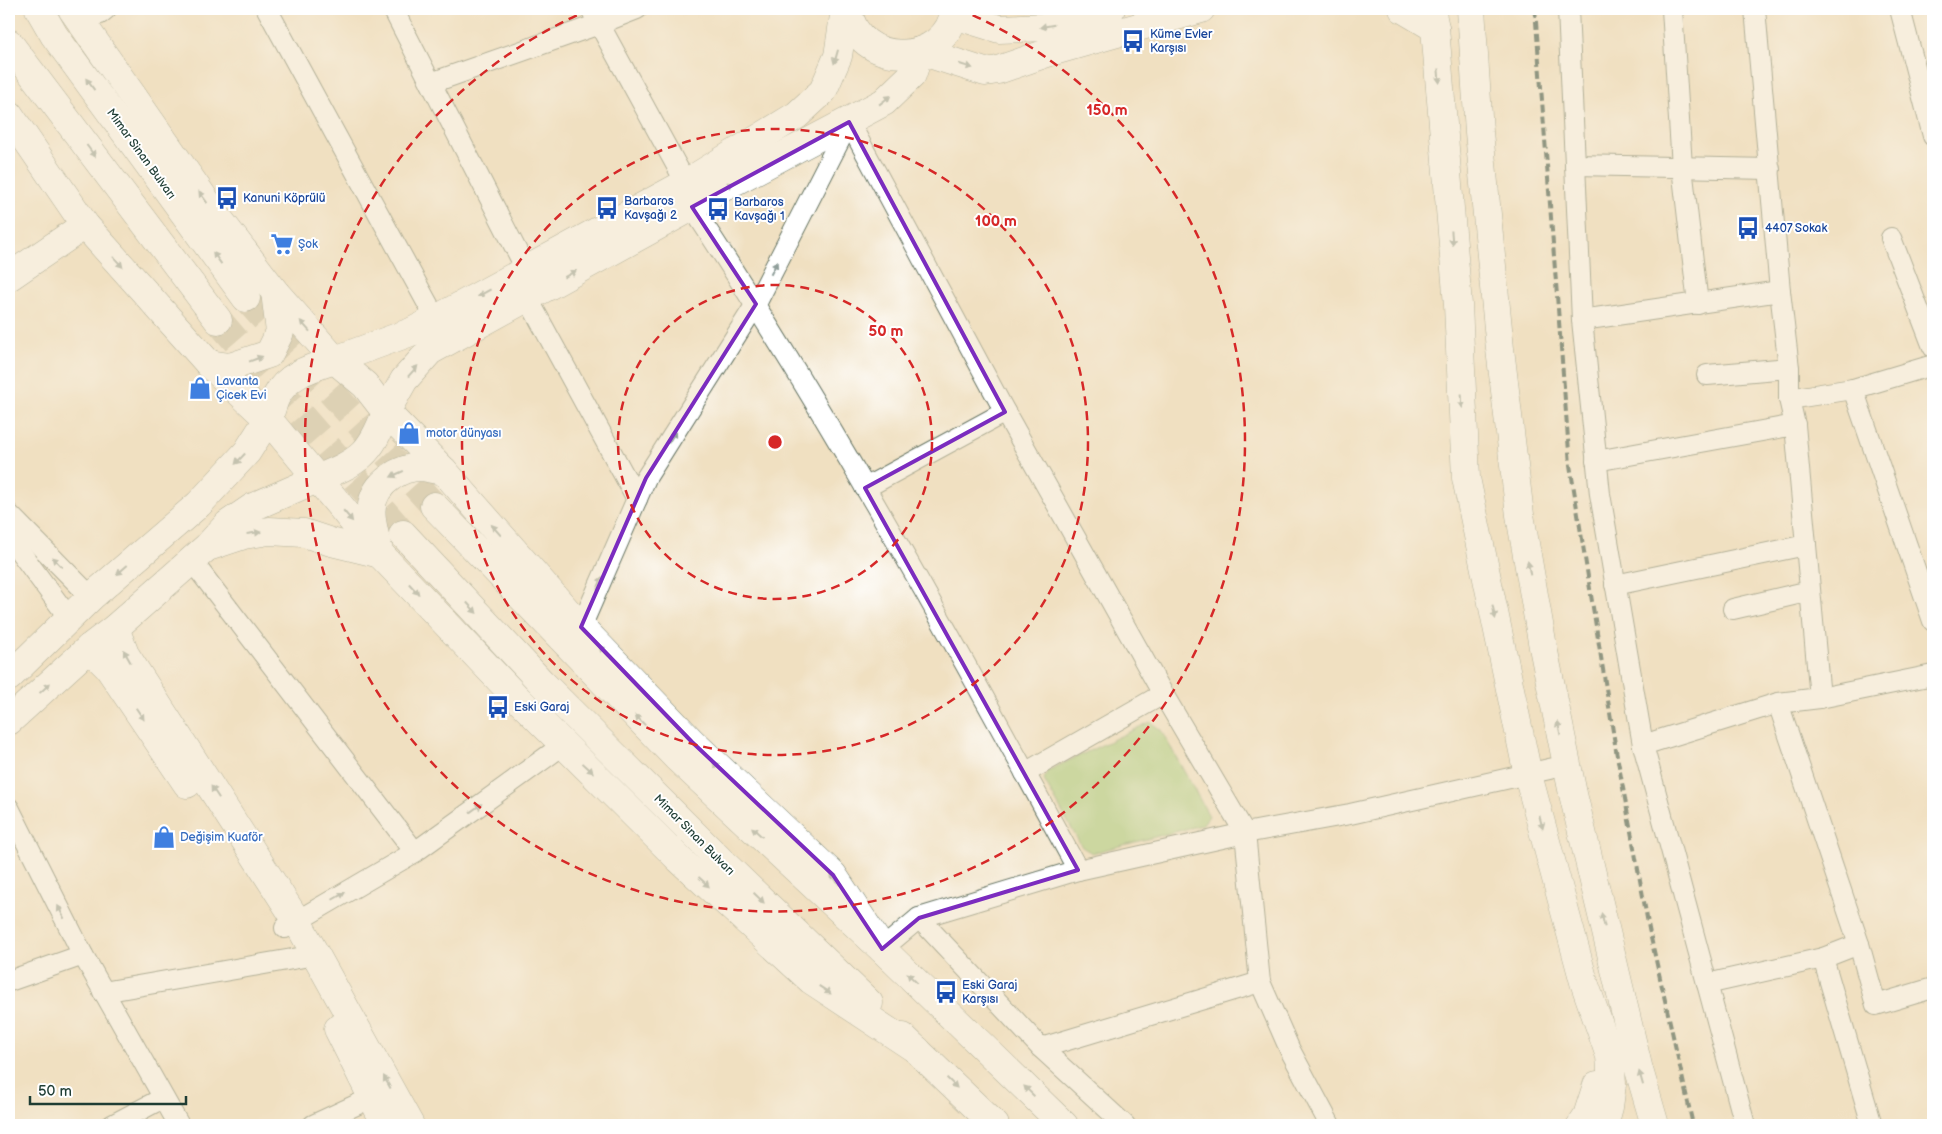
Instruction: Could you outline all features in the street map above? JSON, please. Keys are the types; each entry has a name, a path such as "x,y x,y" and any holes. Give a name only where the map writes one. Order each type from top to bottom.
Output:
{"main road":[{"name":"Mimar Sinan Bulvarı","path":"38,9 54,35 246,298"},
{"path":"72,9 208,203 275,292 336,360 365,384 386,412 444,471 581,627 692,742 833,875 882,949"},
{"path":"846,9 856,32 869,44 885,52 902,55 920,52 935,43 947,30 955,12 999,29 1046,27 1111,9"},
{"path":"9,722 89,648 200,554 228,524 253,506 343,468 364,455 378,433 386,412 404,380 430,351 527,297 689,195 797,115 823,91 838,56 846,9"},
{"path":"920,52 985,72 998,70 1047,53 1201,9"},
{"path":"1403,9 1433,18 1458,305 1466,478 1528,774 1584,982 1610,1056 1612,1084 1610,1107 1604,1125"},
{"path":"1471,9 1480,142 1500,349 1520,515 1543,647 1567,765 1639,1070 1655,1125"},
{"path":"9,43 218,320"},
{"path":"9,677 91,597 200,504 247,452 268,419 276,395 290,379 311,368 411,332 526,269 689,195 711,194 884,102 912,75 920,52"},
{"path":"9,114 85,225 209,364 268,419 380,554 563,745 679,859 811,980 917,1050"},
{"path":"9,277 85,225"},
{"path":"209,364 230,367 269,354 280,332 275,292"},
{"path":"380,554 372,526 371,502 380,484 397,472 419,467 444,471"},
{"path":"434,506 677,758 882,949 1064,1125"},
{"path":"200,554 244,535 269,532 304,533 380,554"},
{"name":"Mimar Sinan Bulvarı","path":"404,534 541,682 729,869 995,1125"},
{"path":"91,597 114,628 125,654 310,954 410,1125"},
{"path":"69,618 89,648 108,667 291,924"},
{"path":"310,954 371,1098 386,1125"},
{"path":"1581,1125 1587,1116 1597,1087 1584,982"}],"street":[{"path":"267,9 436,319"},
{"path":"393,9 526,269"},
{"path":"431,83 595,16 637,9"},
{"path":"1568,9 1582,320 1600,494 1643,745 1745,1125"},
{"path":"1672,9 1682,166 1698,304"},
{"path":"1755,9 1780,291 1789,368 1789,399 1795,425 1820,698"},
{"path":"1900,9 1933,136"},
{"path":"595,16 689,195 865,488 1078,870"},
{"path":"581,627 646,478 756,304 849,122"},
{"path":"849,122 1005,412 1163,694 1245,833 1260,982 1290,1050 1330,1125"},
{"path":"1575,165 1770,169"},
{"path":"1891,238 1933,347"},
{"path":"1582,320 1780,291"},
{"path":"527,297 636,499"},
{"path":"1789,399 1853,389 1933,365"},
{"path":"1707,375 1789,368"},
{"path":"1853,389 1933,621"},
{"path":"865,488 1005,412"},
{"path":"1596,461 1795,425"},
{"path":"9,514 91,597"},
{"path":"9,537 69,618"},
{"path":"1615,585 1806,544"},
{"path":"200,554 414,852"},
{"path":"1733,609 1810,591"},
{"path":"1643,745 1778,703 1820,698 1933,675"},
{"path":"1025,773 1163,694"},
{"path":"1778,703 1860,944 1876,1005 1933,988"},
{"path":"291,924 414,852 563,745"},
{"path":"882,949 918,918 1078,870 1245,833 1350,814 1567,765"},
{"path":"9,808 83,955 179,1125"},
{"path":"918,918 1041,1048 1125,1125"},
{"path":"1707,984 1823,958 1860,944"},
{"path":"104,992 310,954"},
{"path":"9,981 83,955"},
{"path":"1823,958 1872,1125"},
{"path":"1041,1048 1260,982"},
{"path":"112,1125 163,1098"},
{"path":"313,1125 371,1098"}],"highlighted area":[{"path":"849,122 1005,412 865,488 1078,870 919,918 882,949 833,875 692,742 581,627 646,478 756,304 692,207"}],"green space":[{"path":"1150,722 1161,730 1209,816 1202,825 1092,853 1082,847 1044,780 1047,771"}],"tunnel":[{"path":"246,298 434,506"},
{"path":"218,320 403,534"}],"railway":[{"path":"1535,9 1570,465 1616,750 1649,929 1693,1125"}],"place":[{"name":"Küme Evler Karşısı","path":"1133,41"},
{"name":"Kanuni Köprülü","path":"227,198"},
{"name":"Barbaros Kavşağı 2","path":"607,208"},
{"name":"Barbaros Kavşağı 1","path":"718,209"},
{"name":"4407 Sokak","path":"1748,228"},
{"name":"Şok","path":"282,244"},
{"name":"Lavanta Çicek Evi","path":"200,388"},
{"name":"motor dünyası","path":"409,433"},
{"name":"Eski Garaj","path":"498,707"},
{"name":"Değişim Kuaför","path":"164,837"},
{"name":"Eski Garaj Karşısı","path":"946,992"}]}
